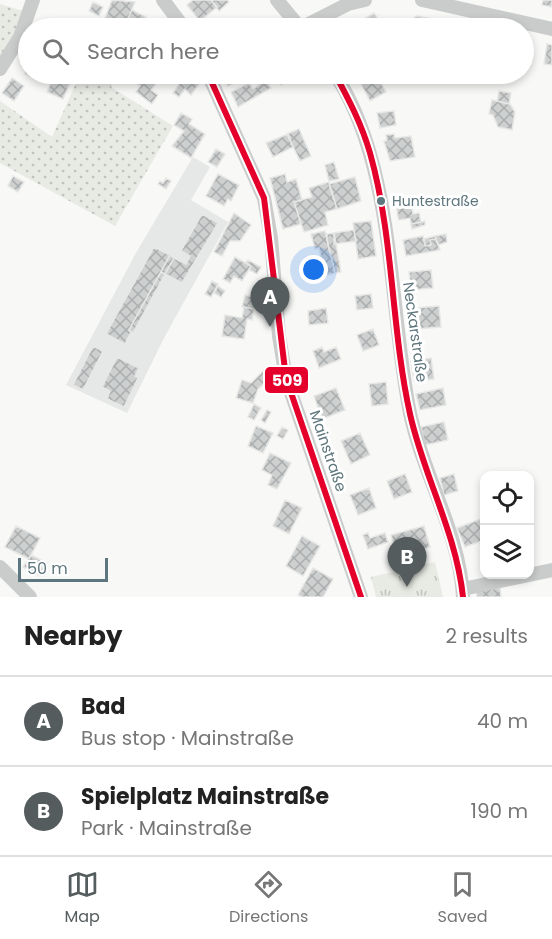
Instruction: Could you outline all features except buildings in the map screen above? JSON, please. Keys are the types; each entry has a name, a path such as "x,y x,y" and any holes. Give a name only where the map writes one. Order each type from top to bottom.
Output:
{"street":[{"path":"27,18 33,0"},
{"path":"163,0 176,18"},
{"path":"277,0 292,18"},
{"path":"321,18 348,4 364,0"},
{"path":"422,0 503,18"},
{"path":"534,25 552,29"},
{"path":"0,69 18,40"},
{"name":"Mainstraße","path":"213,84 264,198 271,238 279,336 286,378 361,597"},
{"name":"Neckarstraße","path":"341,84 355,108 366,136 385,230 411,415 455,551 463,593"},
{"path":"0,567 30,597"},
{"path":"463,593 552,570"}],"shaded area":[{"path":"193,157 210,167 191,200 228,222 164,338 127,413 66,385 137,251"}],"green space":[{"path":"0,4 23,11 20,18 18,18 12,40 0,62"},
{"path":"76,84 112,84 111,87 173,126 115,226 0,163 0,101 52,137"},
{"path":"435,562 443,597 376,597 371,577"}],"transit line":[{"name":"509","path":"213,84 264,198 286,378 361,597"},
{"name":"509","path":"340,84 367,143 378,185 399,349 410,414 454,550 463,597"}],"place":[{"name":"Huntestraße","path":"381,201"},
{"name":"Bad","path":"270,327"},
{"name":"Spielplatz Mainstraße","path":"407,587"}]}
